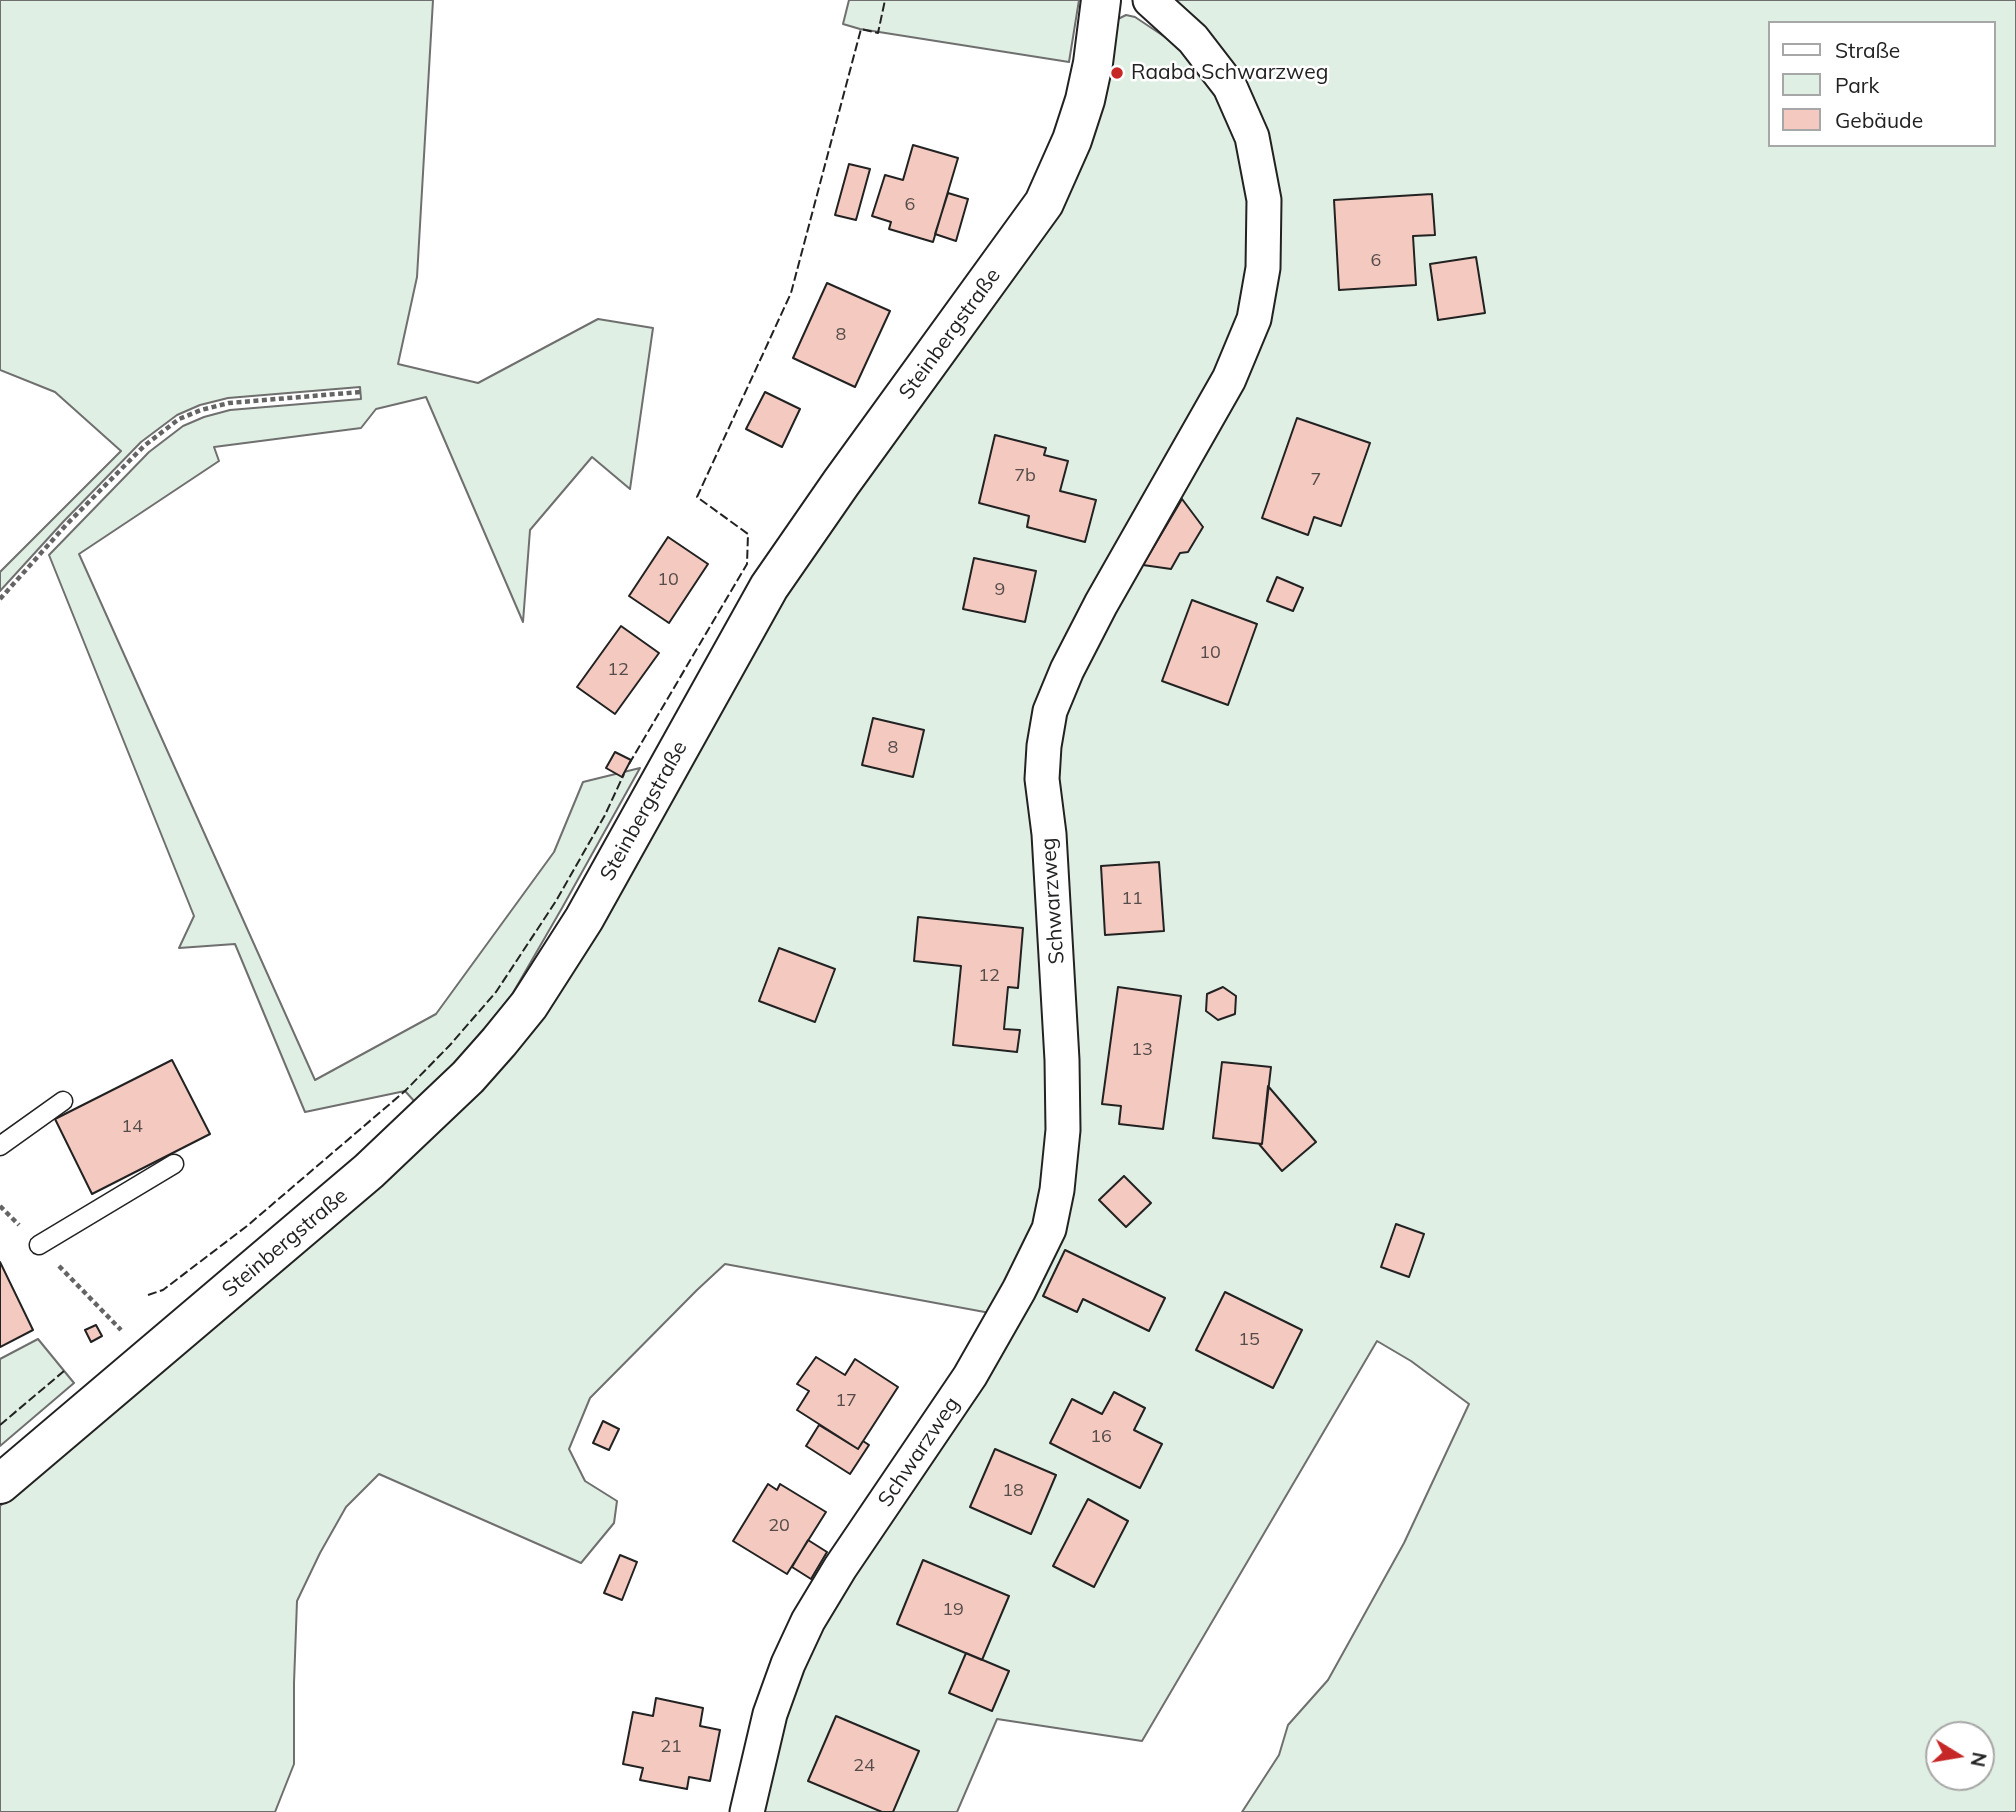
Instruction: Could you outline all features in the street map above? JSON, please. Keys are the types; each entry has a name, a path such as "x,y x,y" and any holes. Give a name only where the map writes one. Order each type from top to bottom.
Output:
{"street":[{"name":"Steinbergstraße","path":"0,1484 369,1171 468,1077 529,1005 584,919 769,587 1044,203 1072,141 1085,100 1101,0"},
{"name":"Schwarzweg","path":"747,1812 770,1714 788,1664 808,1621 839,1568 970,1376 1019,1290 1049,1229 1057,1190 1063,1130 1062,1060 1049,834 1042,779 1050,711 1067,670 1101,604 1229,379 1254,319 1263,268 1264,201 1252,137 1230,87 1193,39 1150,0"}],"lane":[{"path":"0,1146 63,1101"},
{"path":"39,1245 174,1164"}],"path":[{"path":"0,599 66,525 144,446 179,419 229,403 360,392"},
{"path":"0,1206 149,1359"}],"green space":[{"path":"0,0 433,0 417,277 398,364 478,383 598,319 653,328 630,489 592,457 530,530 523,622 426,397 376,409 361,428 214,447 219,461 79,554 315,1080 436,1014 554,852 583,782 640,768 510,998 449,1071 415,1102 405,1091 305,1112 235,944 179,948 194,916 49,555 149,452 183,426 230,410 361,399 360,387 228,398 200,405 177,415 141,442 0,591 0,572 121,451 55,392 0,370"},
{"path":"849,0 1079,0 1069,62 860,29 843,24"},
{"path":"1163,0 2016,0 2016,1812 1242,1812 1279,1755 1288,1725 1328,1680 1404,1543 1469,1404 1411,1361 1377,1341 1142,1741 997,1719 957,1812 756,1812 796,1667 1058,1232 1059,714 1237,383 1273,200"},
{"path":"1126,15 1135,17 1183,49 1218,95 1238,141 1250,202 1249,267 1240,315 1216,373 1088,597 1035,835 1048,1072 1048,1129 1036,1224 990,1313 725,1264 590,1398 569,1449 585,1481 617,1501 614,1523 581,1563 379,1474 346,1507 297,1601 294,1764 275,1812 0,1812 0,1506 381,1184 480,1088 784,596 1037,242 1115,24"},
{"path":"38,1339 74,1383 0,1446 0,1359"}],"building":[{"path":"913,145 958,158 933,242 889,229 891,222 872,216 885,175 903,180"},
{"path":"849,164 870,169 856,220 835,215"},
{"path":"948,193 968,199 956,241 935,234"},
{"path":"1432,194 1435,235 1413,236 1416,285 1339,290 1334,200"},
{"path":"1476,257 1485,313 1438,320 1430,264"},
{"path":"827,283 890,311 855,387 793,358"},
{"path":"765,392 800,409 782,447 746,429"},
{"path":"1297,418 1370,443 1341,526 1314,517 1308,535 1262,518"},
{"path":"995,435 1046,448 1044,455 1068,461 1060,491 1096,500 1085,542 1027,527 1029,516 979,503"},
{"path":"1182,499 1203,527 1188,552 1180,553 1171,569 1143,565"},
{"path":"668,537 708,564 669,623 629,596"},
{"path":"974,558 1036,571 1025,622 963,609"},
{"path":"1277,577 1303,588 1293,611 1267,601"},
{"path":"1192,600 1257,624 1228,705 1162,681"},
{"path":"621,626 659,653 615,714 577,687"},
{"path":"873,718 924,730 913,777 862,765"},
{"path":"615,752 631,760 622,777 606,768"},
{"path":"1159,862 1164,931 1105,935 1101,866"},
{"path":"918,917 1023,928 1018,988 1008,987 1004,1029 1020,1030 1017,1052 953,1045 961,966 914,961"},
{"path":"779,948 835,969 815,1022 759,1001"},
{"path":"1118,987 1181,996 1163,1129 1119,1124 1121,1106 1102,1104"},
{"path":"1223,987 1236,996 1235,1014 1218,1020 1206,1011 1207,994"},
{"path":"172,1060 210,1134 92,1194 55,1119"},
{"path":"1222,1062 1271,1067 1262,1144 1213,1138"},
{"path":"1268,1086 1316,1142 1282,1171 1259,1144 1262,1144"},
{"path":"1124,1176 1151,1203 1126,1227 1099,1200"},
{"path":"1396,1224 1424,1234 1409,1277 1381,1267"},
{"path":"1065,1250 1165,1298 1149,1331 1083,1299 1077,1312 1043,1296"},
{"path":"0,1262 33,1330 0,1347"},
{"path":"1225,1292 1302,1330 1273,1388 1196,1350"},
{"path":"96,1325 102,1336 91,1342 85,1330"},
{"path":"816,1357 845,1375 855,1359 898,1387 858,1449 797,1410 809,1391 797,1384"},
{"path":"1114,1392 1145,1408 1134,1430 1162,1444 1140,1488 1050,1443 1072,1399 1102,1414"},
{"path":"603,1421 619,1429 609,1450 593,1443"},
{"path":"819,1425 858,1449 863,1441 869,1445 850,1474 806,1446"},
{"path":"995,1449 1056,1475 1031,1534 970,1507"},
{"path":"768,1484 777,1490 780,1484 826,1512 787,1574 733,1541"},
{"path":"1088,1499 1128,1521 1094,1587 1053,1566"},
{"path":"808,1540 827,1552 811,1579 792,1567"},
{"path":"620,1555 637,1562 622,1600 604,1593"},
{"path":"923,1560 1009,1596 982,1660 897,1624"},
{"path":"966,1653 1009,1671 992,1711 949,1693"},
{"path":"656,1698 703,1708 700,1726 720,1730 710,1781 689,1777 687,1789 640,1780 643,1768 623,1764 633,1712 653,1716"},
{"path":"836,1716 919,1751 893,1812 882,1812 808,1781"}],"fence":[{"path":"629,764 747,564 748,534 697,497 791,293 861,29 878,33 885,0"},
{"path":"148,1295 163,1290 247,1226 405,1091 450,1045 496,992 556,901 605,815 624,774"},
{"path":"0,1425 64,1371"}],"place":[{"name":"Raaba Schwarzweg","path":"1117,73"}]}
